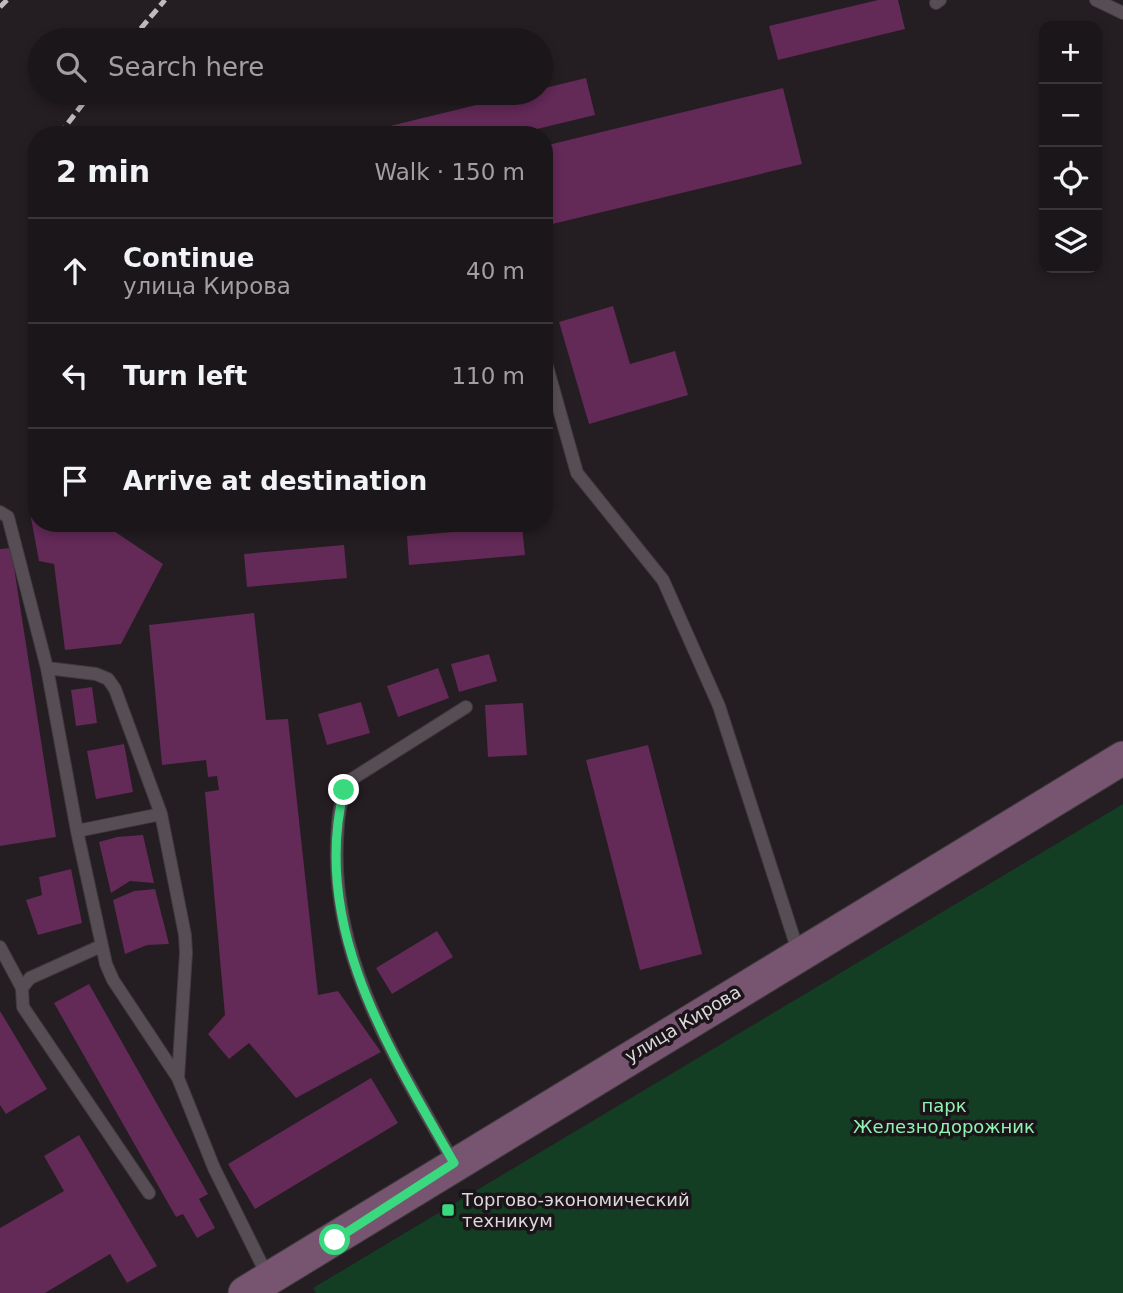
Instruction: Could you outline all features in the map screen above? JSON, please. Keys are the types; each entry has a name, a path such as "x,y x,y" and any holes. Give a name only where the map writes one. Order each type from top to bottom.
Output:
{"main road":[{"name":"улица Кирова","path":"257,1286 454,1163 1123,758"}],"lane":[{"path":"1096,0 1123,13"},
{"path":"553,388 577,472 663,580 719,706 799,954"},
{"path":"0,512 8,517 47,668 100,946 114,981 178,1078 257,1286"},
{"path":"47,668 96,674 108,679 115,689 161,814 185,935 178,1078"},
{"path":"454,1163 411,1087 364,992 347,943 338,901 336,860 339,811 344,790 352,779 466,707"},
{"path":"77,831 161,814"},
{"path":"22,988 30,978 100,946"},
{"path":"0,947 22,988 23,1007 149,1193"}],"green space":[{"name":"парк Железнодорожник","path":"1123,804 1123,1293 316,1293 313,1288"}],"building":[{"path":"878,0 898,0 905,29 778,60 769,26"},
{"path":"586,78 595,115 549,126 390,126 476,105 553,105 553,86"},
{"path":"783,88 802,164 553,224 553,144"},
{"path":"613,306 630,364 675,351 688,395 589,424 559,322"},
{"path":"34,532 115,532 163,564 121,644 65,650 54,564 39,561"},
{"path":"453,532 523,532 525,555 409,565 407,536"},
{"path":"344,545 347,578 247,587 244,554"},
{"path":"11,548 56,837 0,846 0,549"},
{"path":"254,613 266,720 288,719 318,995 338,991 381,1052 296,1098 249,1043 229,1059 208,1034 225,1015 205,792 219,790 217,776 208,777 206,760 162,765 149,625"},
{"path":"489,654 497,681 459,692 451,664"},
{"path":"438,668 449,698 398,717 387,686"},
{"path":"92,687 97,723 76,726 71,690"},
{"path":"361,702 370,733 327,745 318,714"},
{"path":"523,703 527,755 488,757 485,705"},
{"path":"124,744 133,792 96,799 87,751"},
{"path":"648,745 702,954 640,970 586,760"},
{"path":"143,835 154,883 130,881 111,893 99,842 117,837"},
{"path":"71,869 82,923 38,935 26,900 42,895 39,877"},
{"path":"155,889 169,944 147,945 125,954 113,900 134,891"},
{"path":"437,931 453,957 392,994 376,968"},
{"path":"89,984 208,1194 199,1199 215,1228 197,1238 183,1214 176,1217 54,1003"},
{"path":"0,1011 47,1089 6,1114 0,1105"},
{"path":"371,1078 398,1123 255,1209 228,1164"},
{"path":"79,1135 157,1266 127,1283 110,1254 45,1293 0,1293 0,1228 64,1191 44,1156"}],"railway":[{"path":"0,7 7,0"},
{"path":"141,28 165,0"},
{"path":"66,126 82,105"}],"place":[{"name":"Торгово-экономический техникум","path":"448,1210"}],"route":[{"path":"335,1240 454,1163 411,1087 364,992 347,943 338,901 336,860 339,811 344,790"}]}
